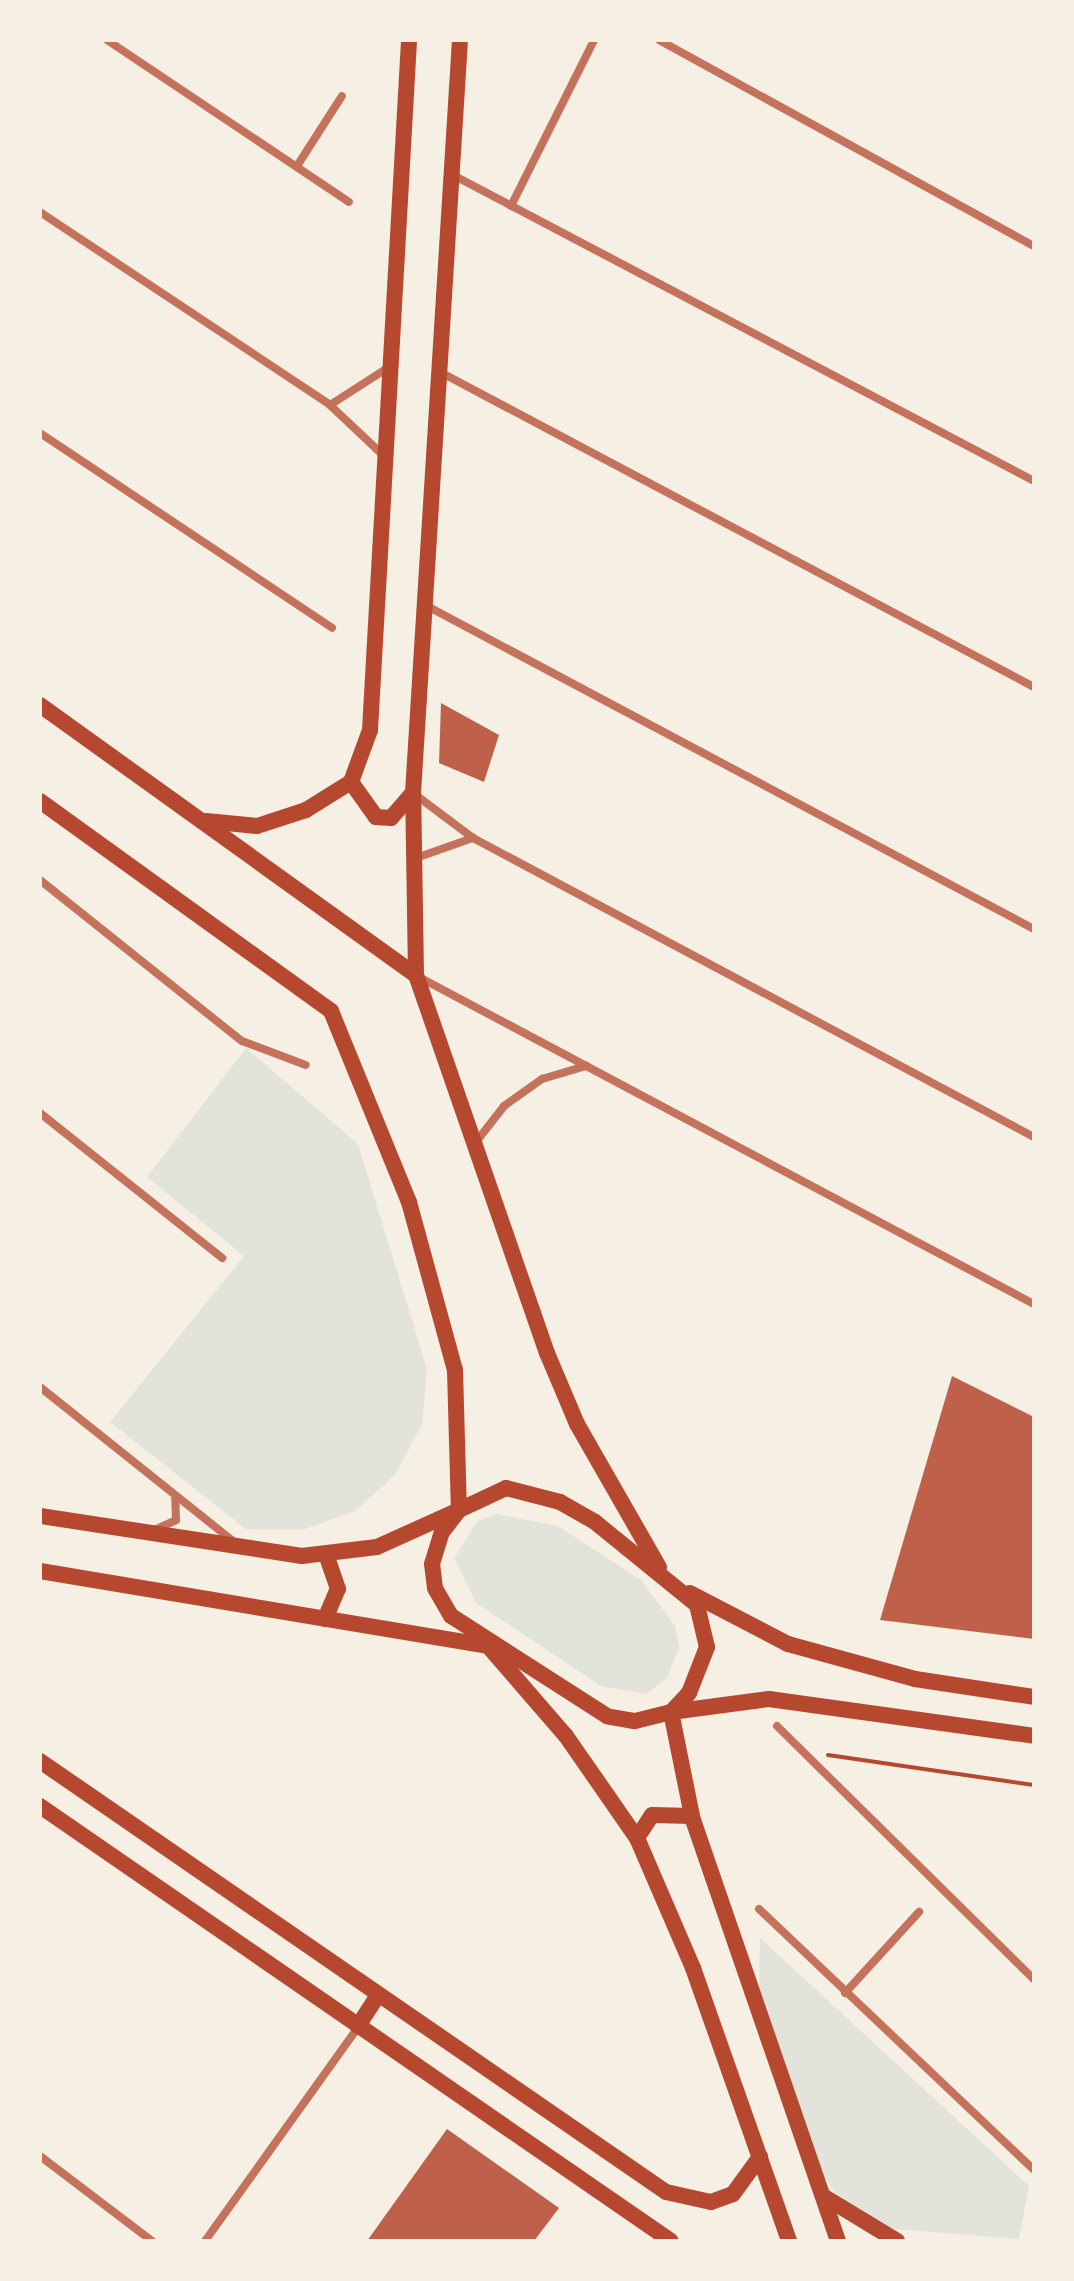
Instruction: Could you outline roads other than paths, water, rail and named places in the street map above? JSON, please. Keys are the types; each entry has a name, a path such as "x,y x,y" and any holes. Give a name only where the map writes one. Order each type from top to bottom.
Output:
{"main road":[{"path":"205,821 257,826 306,810 351,782 370,730 409,40"},
{"path":"460,40 413,793 416,975 577,1424 659,1567"},
{"path":"40,705 416,975"},
{"path":"351,782 376,817 391,818 413,793"},
{"path":"40,801 331,1011 409,1202 455,1370 459,1510 438,1543 435,1588 451,1616 488,1646 607,1716 634,1721 671,1712 769,1699 1034,1736"},
{"path":"40,1516 241,1547 326,1555 377,1547 459,1510 484,1494 531,1492 595,1522 659,1567 686,1591 788,1644 915,1679 1034,1697"},
{"path":"325,1619 338,1589 326,1555"},
{"path":"40,1571 488,1646 566,1736 637,1838 693,1968 789,2241"},
{"path":"671,1712 689,1693 707,1647 704,1620 686,1591"},
{"path":"671,1712 692,1816 838,2241"},
{"path":"40,1761 378,1995 688,2201 733,2194 760,2157"},
{"path":"40,1806 671,2241"},
{"path":"637,1838 652,1815 692,1816"},
{"path":"358,2026 378,1995"},
{"path":"823,2196 897,2241"}],"street":[{"path":"107,40 349,202"},
{"path":"511,206 594,40"},
{"path":"659,40 1034,246"},
{"path":"297,166 342,96"},
{"path":"451,174 1034,481"},
{"path":"40,212 330,405 385,457"},
{"path":"330,405 390,366"},
{"path":"440,371 1034,687"},
{"path":"40,433 332,628"},
{"path":"427,606 1034,929"},
{"path":"413,793 473,838 1034,1137"},
{"path":"412,859 473,838"},
{"path":"40,880 242,1041 306,1065"},
{"path":"416,975 1034,1304"},
{"path":"476,1142 504,1106 542,1079 586,1066"},
{"path":"40,1113 222,1258"},
{"path":"40,1387 241,1547"},
{"path":"147,1533 176,1520 175,1495"},
{"path":"777,1726 1034,1979"},
{"path":"759,1909 1034,2170"},
{"path":"845,1993 919,1912"},
{"path":"205,2241 358,2026"},
{"path":"40,2156 152,2241"}]}
